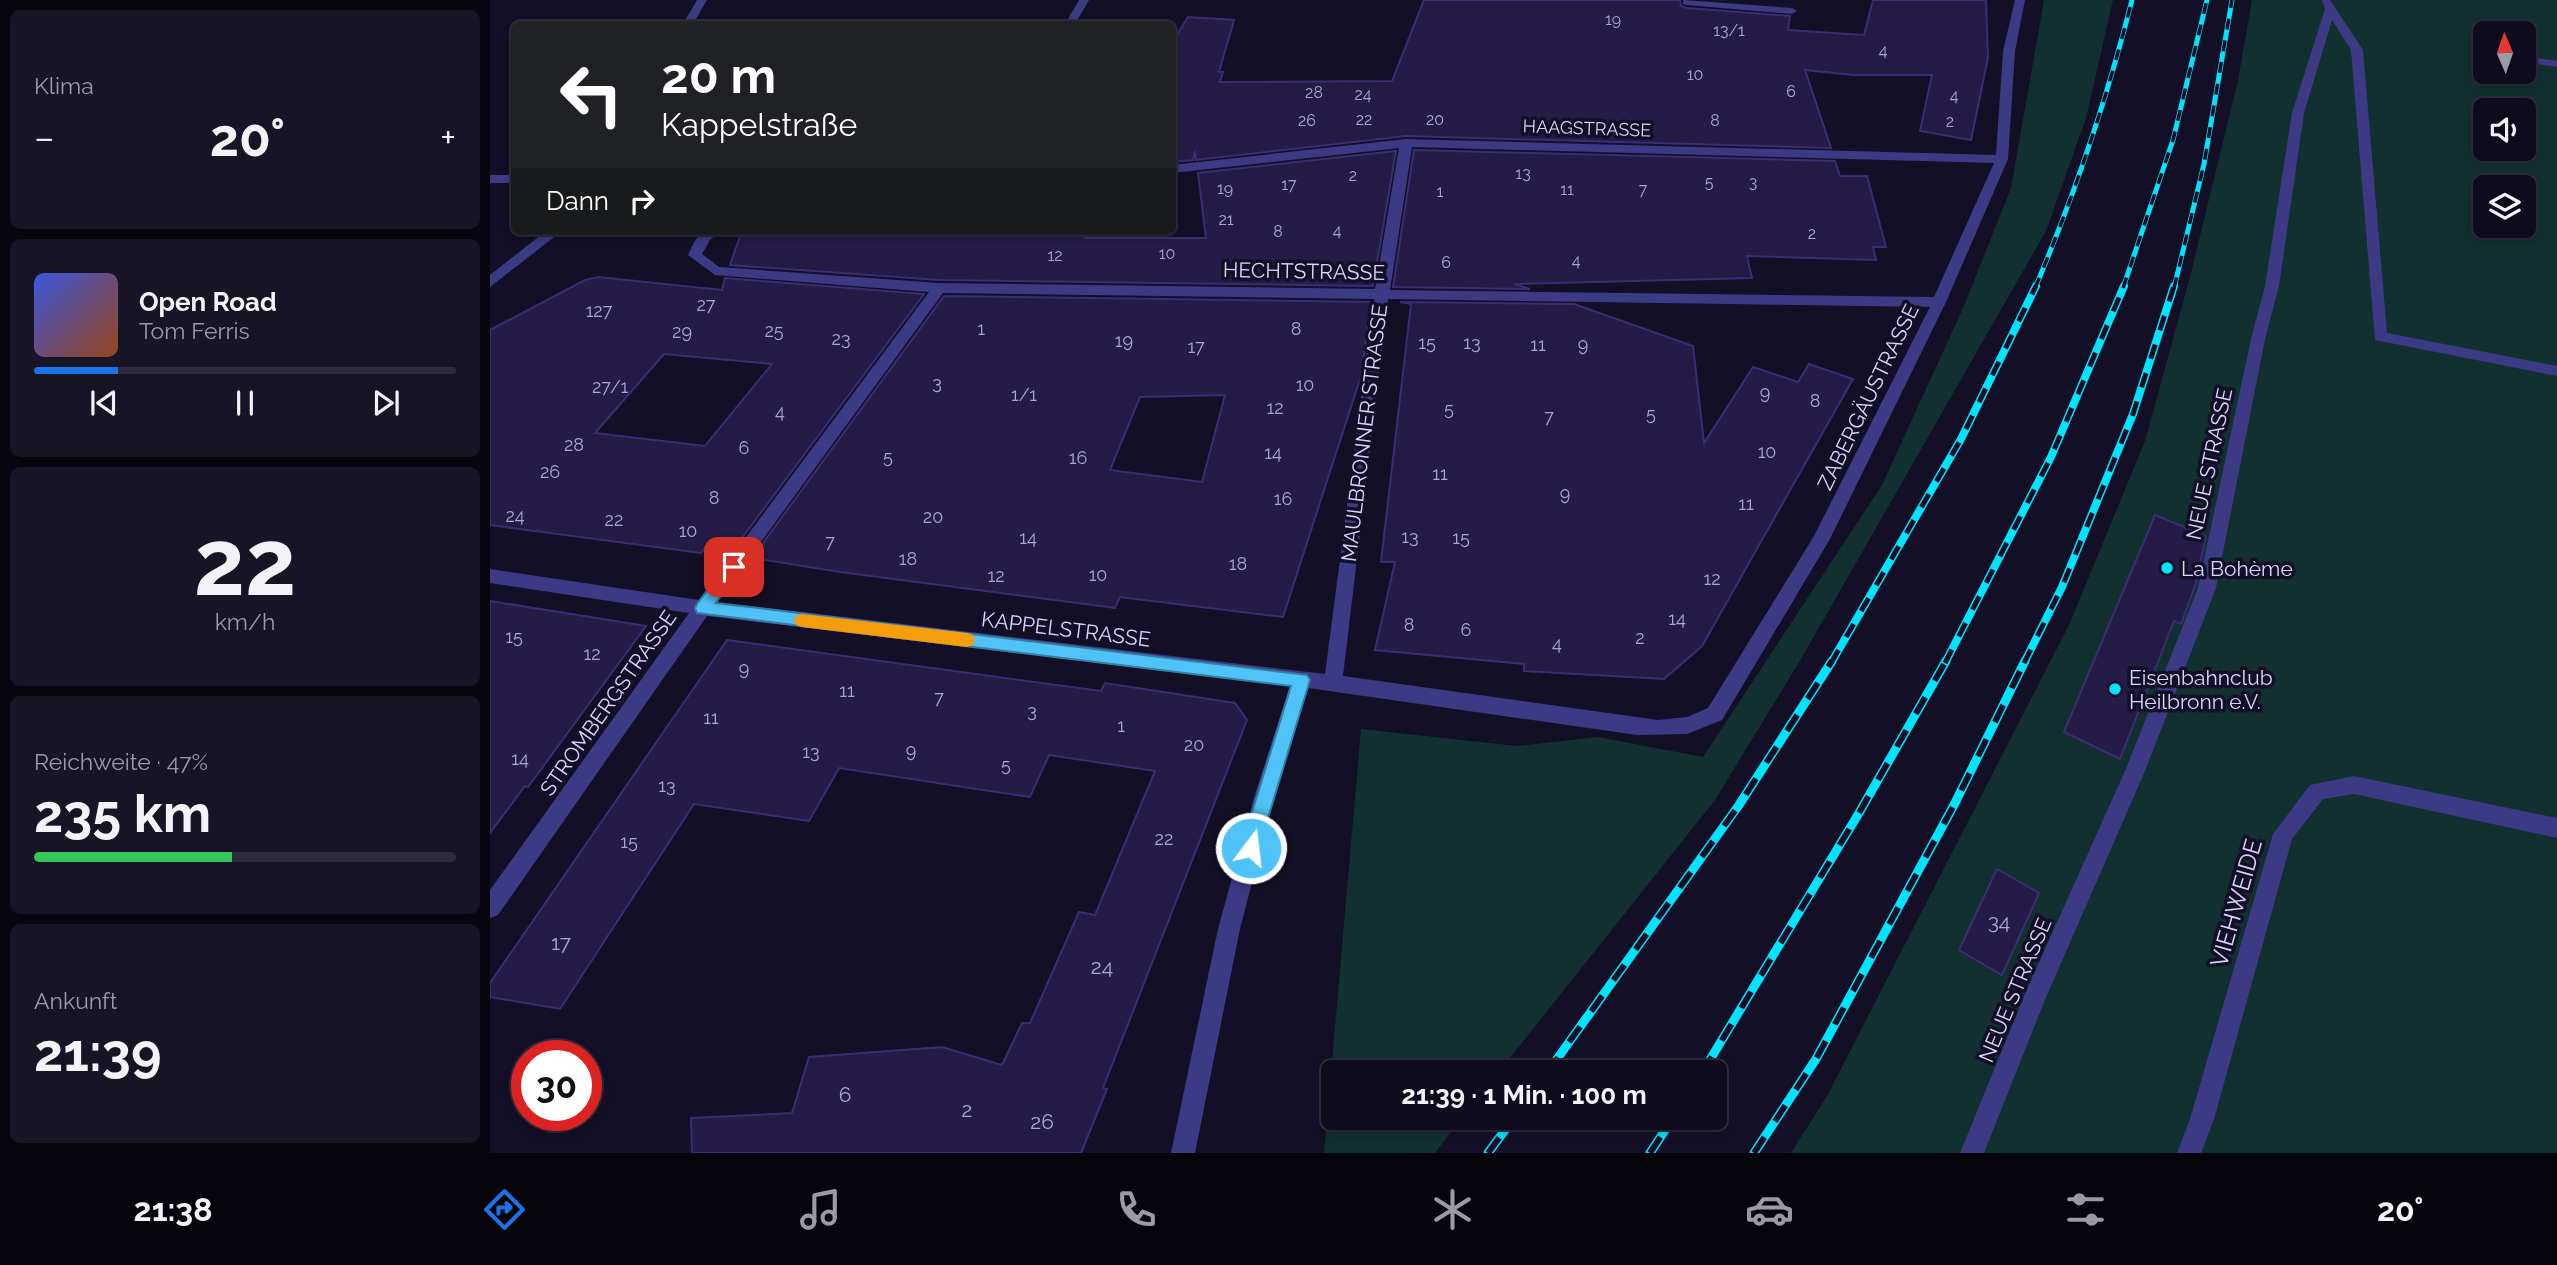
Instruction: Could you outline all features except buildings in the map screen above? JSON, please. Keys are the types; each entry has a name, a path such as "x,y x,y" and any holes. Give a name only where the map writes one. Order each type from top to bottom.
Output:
{"street":[{"path":"690,21 702,0"},
{"path":"1072,21 1084,0"},
{"name":"ZABERGÄUSTRASSE","path":"1637,727 1673,729 1700,724 1715,714 1821,539 1939,302 2002,159 2009,51 2020,0"},
{"path":"1687,2 1721,2 1792,11"},
{"path":"2327,4 2357,50 2380,337 2557,371"},
{"name":"NEUE STRASSE","path":"1972,1153 2035,998 2135,771 2207,588 2258,339 2272,286 2298,113 2327,4"},
{"path":"2536,61 2557,64"},
{"name":"HAAGSTRASSE","path":"1176,169 1406,143 2002,159"},
{"name":"MAULBRONNER STRASSE","path":"1332,683 1382,293 1406,143"},
{"path":"490,179 511,179"},
{"path":"490,282 550,235"},
{"name":"HECHTSTRASSE","path":"708,235 695,255 715,271 939,288 1939,302"},
{"name":"STROMBERGSTRASSE","path":"490,908 703,608 939,288"},
{"name":"KAPPELSTRASSE","path":"490,576 703,608 1332,683 1637,727"},
{"path":"1183,1153 1229,929 1265,794 1301,680"},
{"name":"VIEHWEIDE","path":"2189,1153 2202,1119 2283,834 2317,791 2354,785 2557,828"}],"green space":[{"path":"2044,0 2113,0 2086,118 2046,231 1801,659 1715,800 1508,1060 1332,1060 1361,729 1517,746 1598,737 1703,757 1882,485 1964,306 2011,188"},
{"path":"2252,0 2557,0 2557,1153 1791,1153 1827,1096 2069,625 2145,441 2191,273 2238,80"},
{"path":"1326,1130 1453,1130 1435,1153 1324,1153"}],"railway":[{"path":"2035,288 2089,146 2132,0"},
{"path":"2123,288 2173,140 2207,0"},
{"path":"2174,288 2204,164 2232,0"},
{"path":"1831,663 1961,439 2036,286"},
{"path":"1945,663 2051,457 2124,286"},
{"path":"2025,661 2062,587 2133,414 2174,286"},
{"path":"1556,1060 1739,805 1832,661"},
{"path":"1710,1060 1859,813 1946,661"},
{"path":"1754,1153 1816,1059 1954,805 2025,661"},
{"path":"1488,1153 1505,1130"},
{"path":"1650,1153 1665,1130"}],"slow traffic":[{"path":"802,621 967,640"}],"place":[{"name":"La Bohème","path":"2167,568"},
{"name":"Eisenbahnclub Heilbronn e.V.","path":"2115,689"}],"route":[{"path":"734,567 703,608 1301,680 1251,848"}]}
